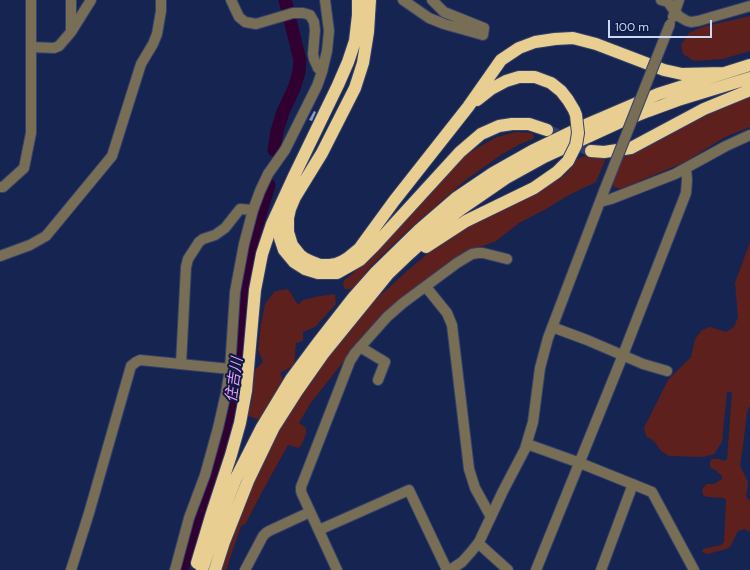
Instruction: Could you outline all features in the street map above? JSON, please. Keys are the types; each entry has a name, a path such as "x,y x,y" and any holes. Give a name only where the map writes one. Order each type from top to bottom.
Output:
{"highway":[{"path":"195,570 202,543 240,423 246,391 255,290 262,254 272,224 336,91 348,62 355,41 358,0"},
{"path":"370,0 368,32 363,63 355,88 322,153 295,197 288,218 288,232 292,245 296,251 310,261 320,265 336,264 343,261 354,253 367,239 501,60 519,48 536,42 573,38 596,44 664,70 682,74 725,72"},
{"path":"202,570 236,478 262,427 291,379 331,326 376,272 420,230 456,198 493,173 532,151 593,121 645,99 725,72 750,66"},
{"path":"388,274 418,252 466,221 542,183 557,172 568,161 576,146 578,121 574,110 561,91 551,83 535,77 519,77 506,81 491,89 468,106"},
{"path":"215,570 224,542 248,481 274,428 297,391 323,354 388,274 433,232 460,209 506,178 544,157 648,111 678,100 750,78"},
{"path":"592,151 604,152 630,148 704,109 750,90"},
{"path":"294,176 279,223 280,238 284,250 294,262 305,269 318,273 337,273 360,260 460,152 481,134 499,126 512,124 529,124 547,130"}],"street":[{"path":"0,187 3,187 24,168 31,133 31,0"},
{"path":"71,0 71,32"},
{"path":"31,48 54,48 59,46 71,32 91,0"},
{"path":"0,256 30,245 46,236 112,156 141,64 157,34 161,11 161,0"},
{"path":"231,0 239,16 245,22 256,24 288,14 303,13 310,15 314,22 315,30 314,59 318,68 322,72"},
{"path":"175,570 189,518 205,475 226,393 230,369 235,292 244,244 253,210 264,183 290,140 322,72 327,51 329,31 324,0"},
{"path":"403,0 429,18 444,24 483,35 484,28 444,12 432,0"},
{"path":"450,570 462,562 478,543 527,444 533,422 540,368 552,327 679,0"},
{"path":"665,1 684,20 691,22 750,6"},
{"path":"600,202 675,174 726,146 750,135"},
{"path":"536,570 623,355 686,193 686,169"},
{"path":"181,364 186,267 188,259 199,242 215,235 225,228 240,209 253,210"},
{"path":"337,570 301,491 302,483 350,361 360,347 387,317 403,303 472,254 478,252 507,258"},
{"path":"426,287 447,313 452,325 469,469 475,488 491,517"},
{"path":"552,327 643,364 667,371"},
{"path":"360,347 385,362 378,380"},
{"path":"71,570 131,366 140,360 230,369"},
{"path":"527,444 580,463 650,491 654,494 694,570"},
{"path":"601,570 632,484"},
{"path":"319,530 410,490 447,570"},
{"path":"245,570 266,533 310,512"},
{"path":"478,543 508,570"}],"shaded area":[{"path":"750,16 750,51 723,59 694,61 683,54 681,45 689,33 702,27"},
{"path":"750,97 750,127 725,137 685,162 621,189 614,187 612,183 623,158 627,154 657,142 726,105"},
{"path":"516,132 532,133 534,136 533,139 520,144 501,155 467,179 406,232 371,266 355,286 350,289 345,289 343,285 344,280 358,268 447,170 470,152 497,137"},
{"path":"587,155 598,155 606,158 596,182 567,196 519,223 496,241 470,251 381,315 310,404 299,423 306,428 303,442 299,448 288,445 247,521 241,526 226,570 220,570 228,541 275,432 320,367 370,305 407,271 458,228 542,189 565,175 578,159"},
{"path":"750,242 750,405 747,413 740,466 748,482 746,497 750,501 750,532 744,529 738,531 730,547 708,554 702,551 703,549 721,545 724,542 726,500 723,498 708,497 703,495 702,489 707,484 714,484 722,479 722,476 710,467 710,462 712,459 724,461 727,459 732,392 727,392 722,442 714,454 703,457 669,456 661,451 654,441 646,436 644,428 668,380 691,357 695,339 702,330 710,327 726,332 734,327 738,317 735,283"},
{"path":"288,289 298,305 303,300 335,294 336,304 315,327 303,332 303,341 296,343 294,365 280,373 283,379 260,420 246,415 252,401 255,370 263,362 258,350 265,304 275,291"}],"building":[{"path":"314,111 316,112 312,121 309,120"}],"waterway":[{"name":"住吉川","path":"274,150 277,131 283,112 295,86 299,72 300,60 285,0"},
{"name":"住吉川","path":"182,570 234,399 239,363 245,279 252,241 269,185"}],"tunnel":[{"path":"547,130 591,151"}]}
